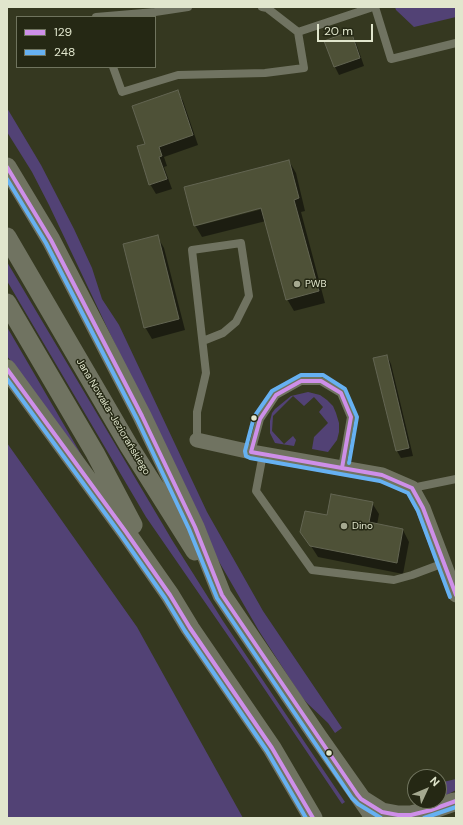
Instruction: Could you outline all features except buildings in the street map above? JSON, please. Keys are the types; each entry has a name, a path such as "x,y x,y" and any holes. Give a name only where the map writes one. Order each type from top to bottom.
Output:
{"street":[{"path":"7,166 51,240 138,409 195,527 222,595 373,818"},
{"name":"Jana Nowaka-Jeziorańskiego","path":"7,237 129,446 222,595"},
{"path":"7,303 95,453 170,595 190,628 272,748 313,818"},
{"path":"7,370 126,532 170,595"},
{"path":"197,440 257,453 382,475 412,488 423,508 456,595"},
{"path":"361,799 382,812 398,815 412,815 455,801"},
{"path":"435,818 455,801"}],"lane":[{"path":"108,16 155,12 188,7"},
{"path":"113,68 122,92 178,75 265,73 304,68 298,32 267,8 262,7"},
{"path":"298,32 374,7 391,58 456,43"},
{"path":"197,440 197,412 206,373 202,341 192,250 241,243 249,296 236,322 223,333 202,341"},
{"path":"342,468 351,417 341,393 321,381 301,381 276,395 260,418 256,490 312,570 394,580 444,563"},
{"path":"412,488 456,479"}],"shaded area":[{"path":"395,7 456,7 456,17 414,27 396,10"},
{"path":"7,108 41,165 74,229 92,268 102,299 119,325 207,512 263,611 342,728 335,733 328,723 301,696 259,631 214,553 49,205 32,172 7,132"},
{"path":"7,262 172,540 223,621 345,802 342,804 146,517 7,281"},
{"path":"7,327 85,461 7,356"},
{"path":"308,392 320,395 327,400 333,406 336,413 339,423 339,432 337,440 328,452 312,449 314,437 328,423 319,412 323,407 314,397 304,406 293,396 273,416 272,431 284,444 293,436 296,440 294,446 275,443 270,433 270,421 272,413 275,409 291,396"},
{"path":"7,443 137,627 243,818 7,818"},
{"path":"456,779 456,790 447,795 447,781"}],"transit line":[{"name":"129","path":"7,167 51,240 142,416 195,527 222,595 357,794 361,799 382,812 398,815 411,815 456,801"},
{"name":"248","path":"7,179 46,243 137,419 189,529 217,598 352,798 358,804 381,818"},
{"name":"129","path":"7,369 170,595 190,628 272,748 313,818"},
{"name":"248","path":"349,463 357,417 345,389 323,375 301,375 272,391 254,417 245,451 246,456 250,458 380,481 408,493 418,511 450,597"},
{"name":"248","path":"7,379 165,598 185,631 267,751 306,818"},
{"name":"129","path":"301,381 321,381 341,393 351,417 342,468 251,452 260,419 276,395 301,381"},
{"name":"129","path":"342,468 382,475 412,488 423,508 456,595"},
{"name":"248","path":"424,818 456,807"}],"place":[{"name":"PWB","path":"297,284"},
{"name":"Dino","path":"344,526"}]}
